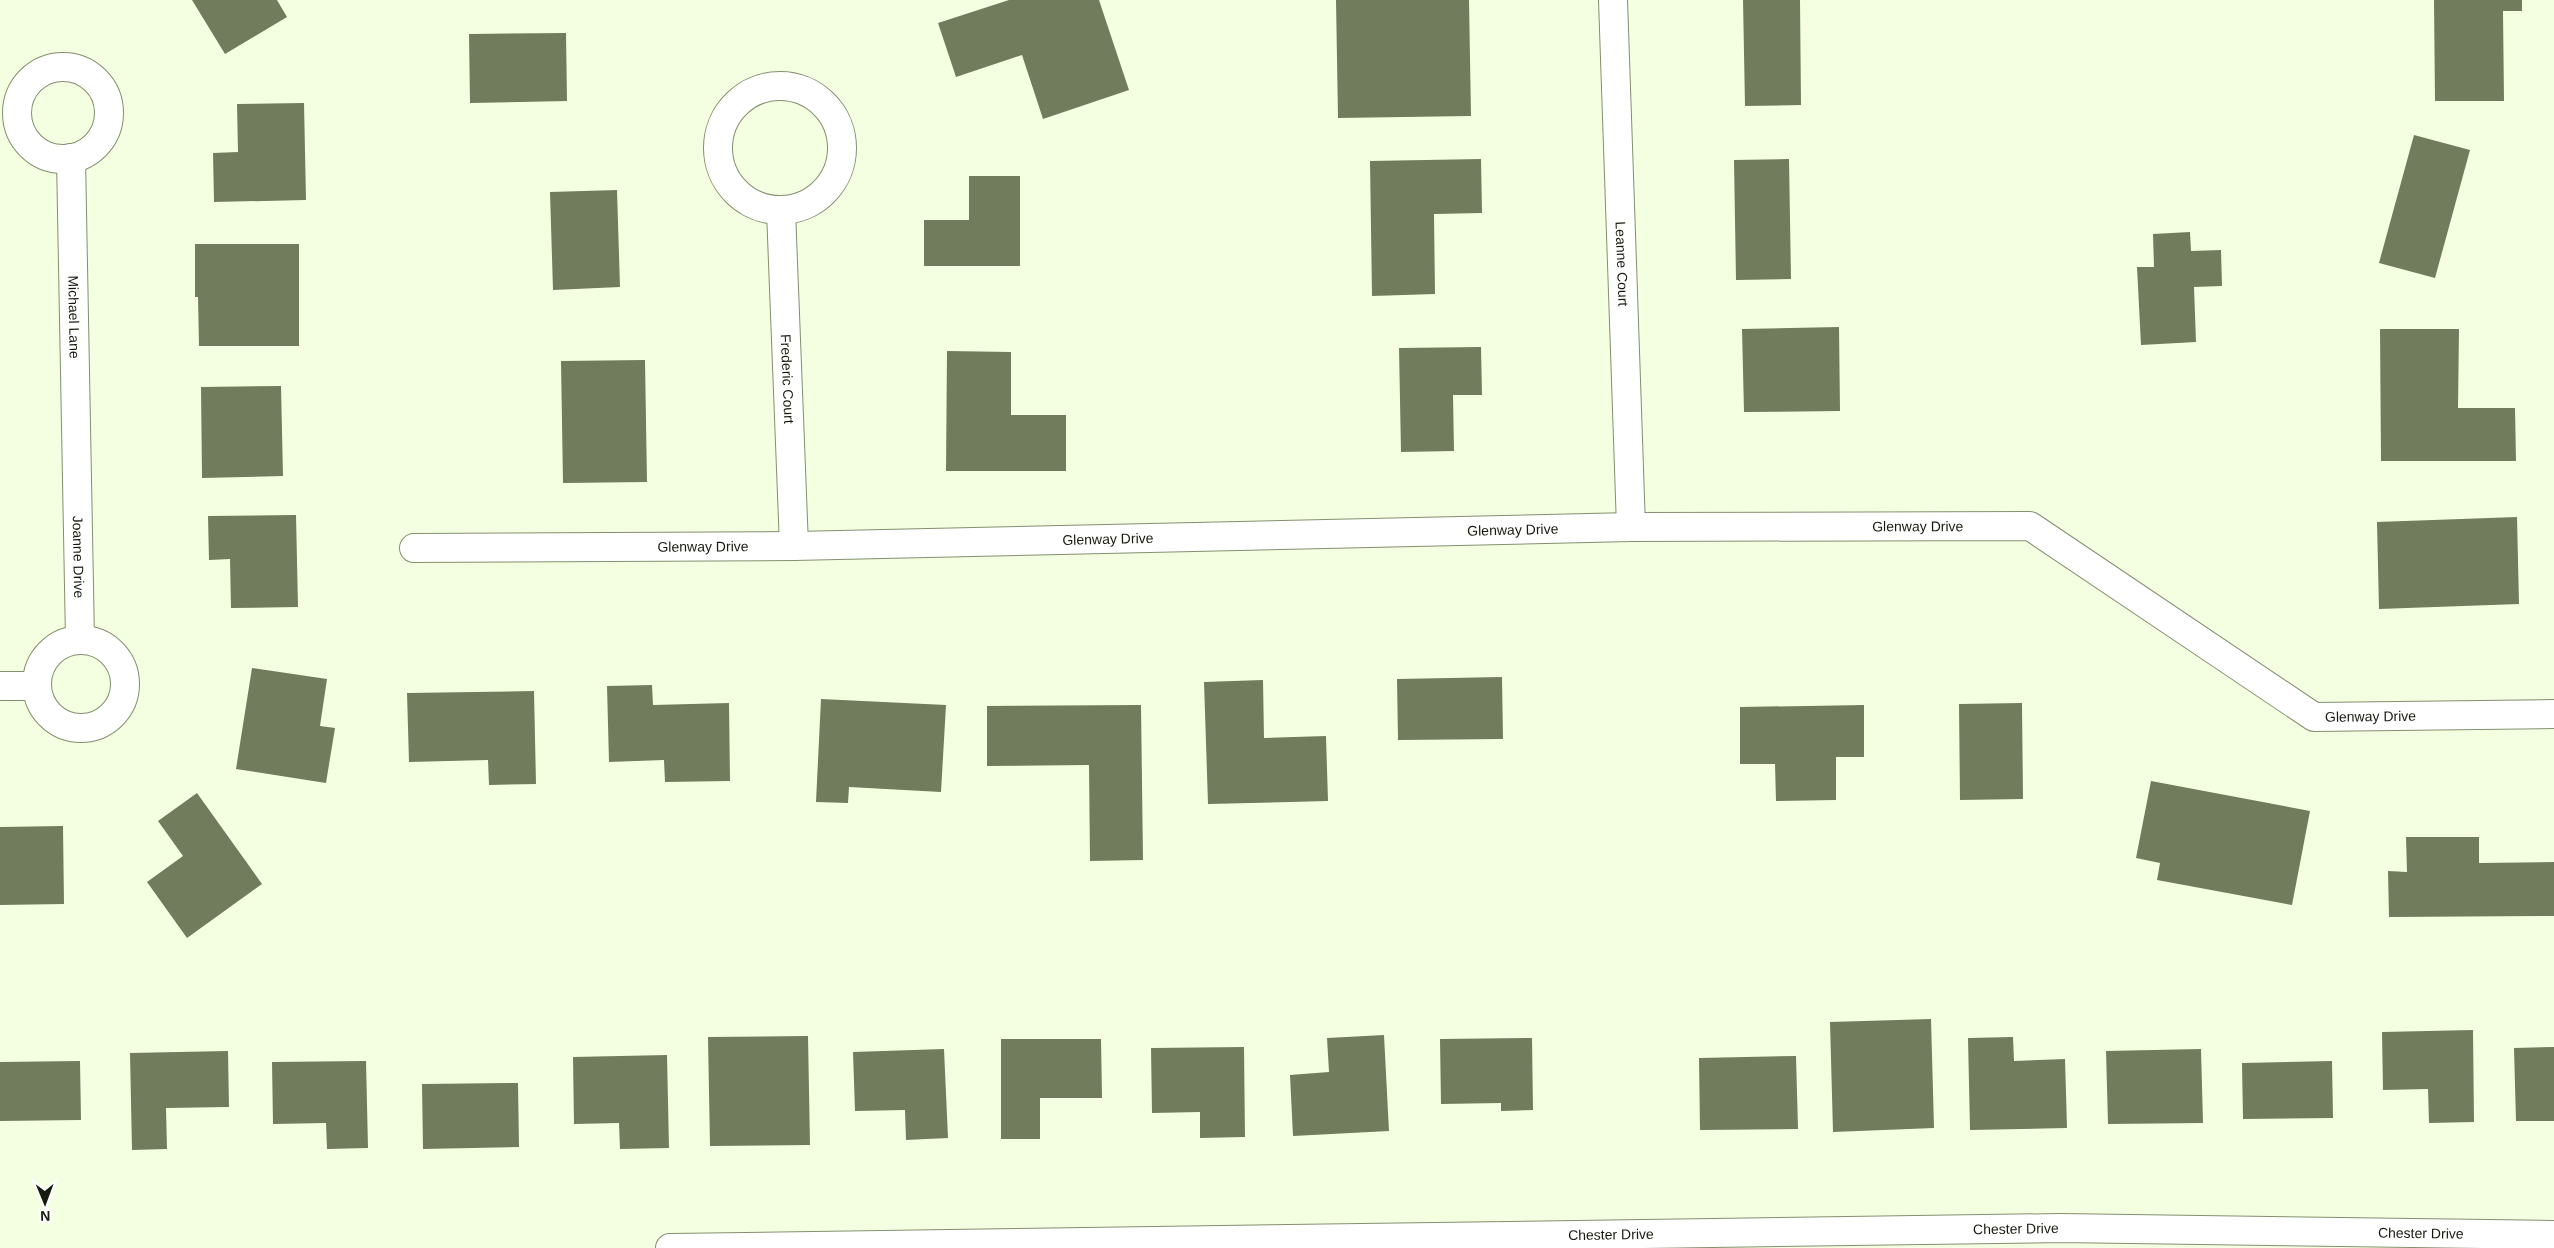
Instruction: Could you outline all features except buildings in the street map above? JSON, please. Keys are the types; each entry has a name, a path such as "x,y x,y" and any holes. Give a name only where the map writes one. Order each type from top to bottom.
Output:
{"street":[{"name":"Leanne Court","path":"1613,0 1631,527"},
{"path":"65,67 80,71 98,84 108,103 109,118 105,132 97,144 85,154 71,158 55,159 40,153 28,143 19,130 17,114 10,98 37,75 50,69 65,67"},
{"path":"772,86 793,87 812,95 822,103 838,124 842,144 841,164 832,183 819,197 801,207 781,210 760,208 741,198 727,182 719,163 717,142 723,121 731,110 752,92 772,86"},
{"name":"Michael Lane","path":"71,158 79,475"},
{"name":"Frederic Court","path":"781,210 794,546"},
{"name":"Joanne Drive","path":"79,475 80,640"},
{"name":"Glenway Drive","path":"414,548 794,546 1631,527 2030,526 2314,717 2554,714"},
{"path":"80,640 95,642 108,649 118,660 124,674 125,689 121,704 112,715 100,724 85,728 70,727 58,721 47,712 40,700 37,686 38,672 44,660 54,649 66,642 80,640"},
{"path":"0,686 37,686"},
{"name":"Chester Drive","path":"670,1248 1485,1234 2118,1238 2554,1235"}]}
